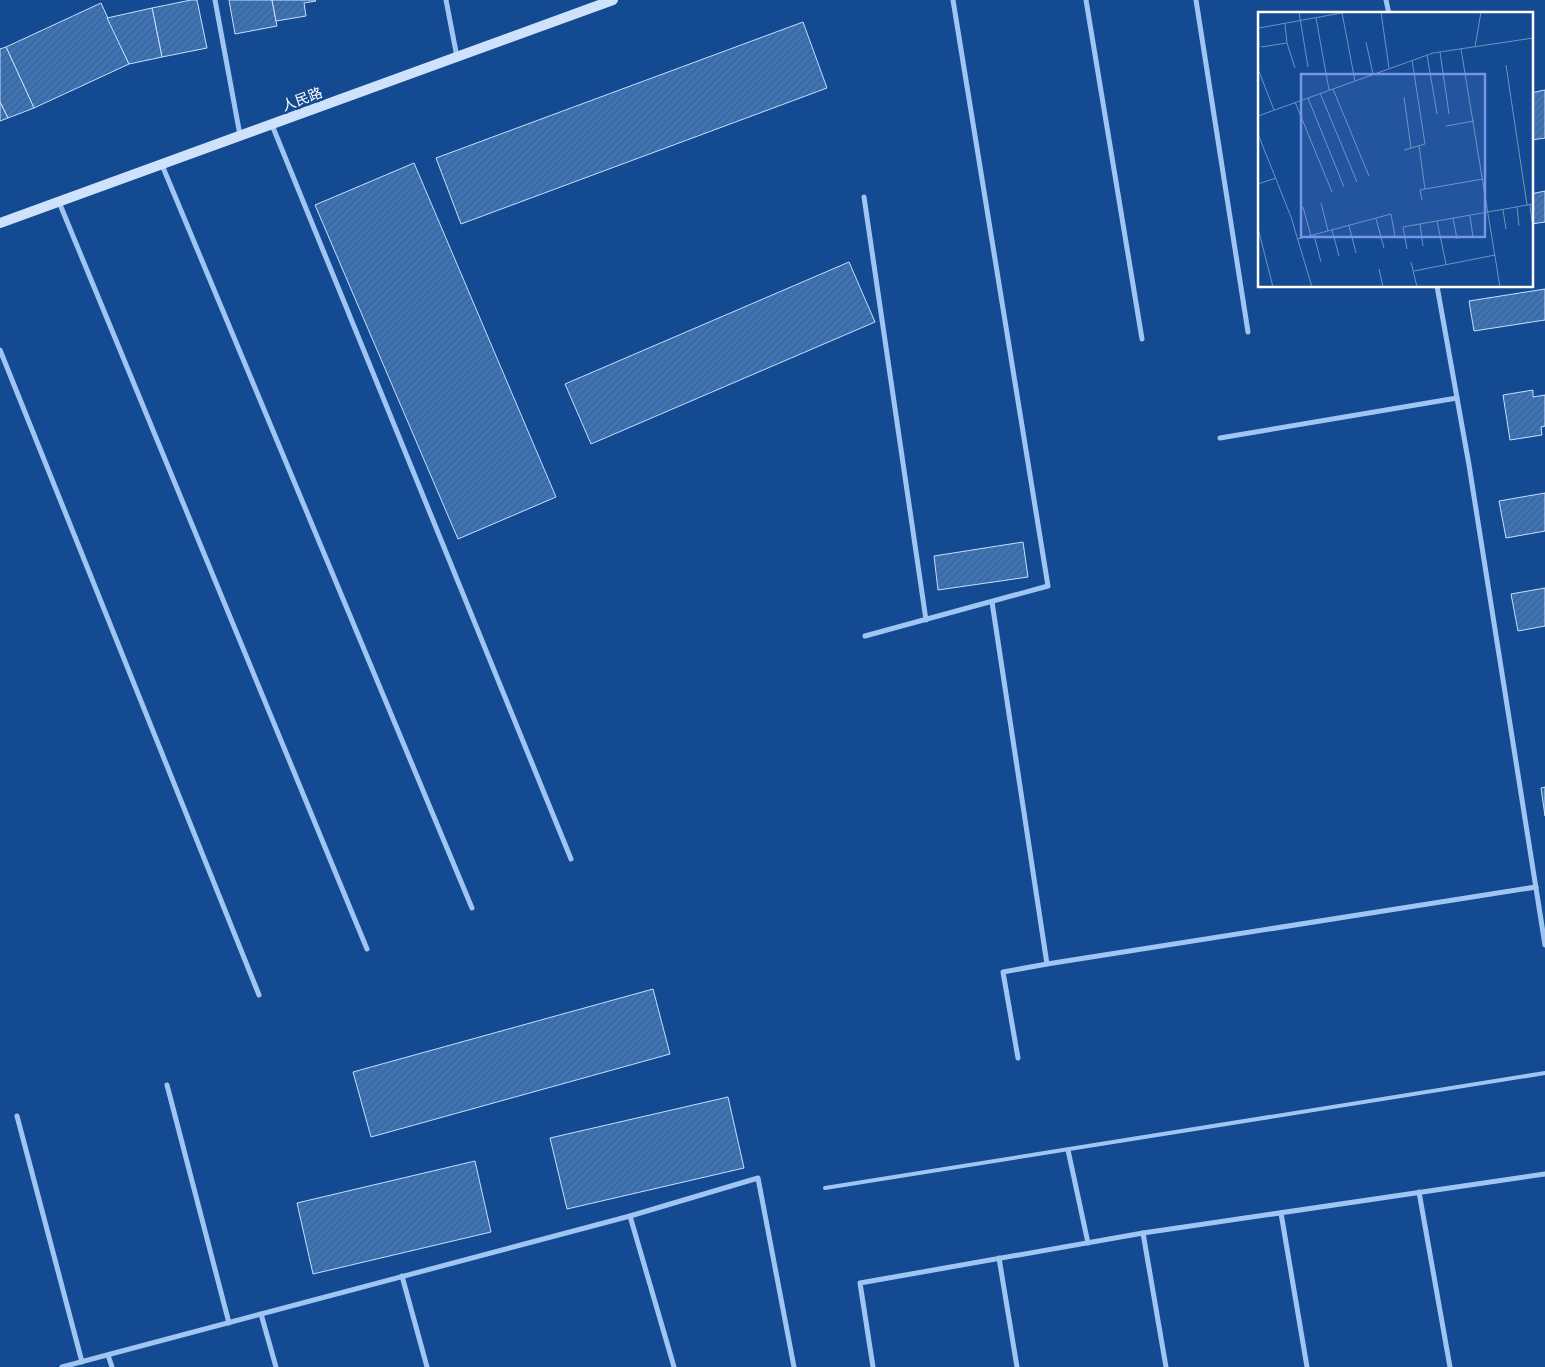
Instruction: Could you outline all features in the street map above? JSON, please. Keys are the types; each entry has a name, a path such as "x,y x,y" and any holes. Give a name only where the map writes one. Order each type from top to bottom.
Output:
{"street":[{"path":"215,0 240,135"},
{"path":"446,0 457,57"},
{"path":"865,636 1048,586 952,0"},
{"path":"1086,0 1142,339"},
{"path":"1196,0 1248,332"},
{"name":"人民路","path":"0,223 610,1"},
{"path":"272,124 571,859"},
{"path":"162,164 472,908"},
{"path":"864,197 926,620"},
{"path":"59,201 367,949"},
{"path":"1437,288 1471,475 1545,945"},
{"path":"0,350 259,995"},
{"path":"1220,438 1458,398"},
{"path":"992,602 1047,964"},
{"path":"1018,1058 1003,972 1536,887"},
{"path":"167,1085 229,1323"},
{"path":"17,1116 82,1362"},
{"path":"1068,1150 1088,1243"},
{"path":"873,1367 860,1283 1143,1233 1545,1174"},
{"path":"62,1367 630,1216 758,1178 794,1367"},
{"path":"1419,1192 1450,1367"},
{"path":"1281,1213 1307,1367"},
{"path":"630,1216 674,1367"},
{"path":"1143,1233 1166,1367"},
{"path":"999,1258 1017,1367"},
{"path":"402,1276 427,1367"},
{"path":"261,1314 276,1367"},
{"path":"108,1355 112,1367"}],"lane":[{"path":"825,1188 1545,1073"}],"building":[{"path":"197,0 207,48 162,57 152,8"},
{"path":"229,0 272,0 277,26 235,34"},
{"path":"272,0 316,1 304,3 306,16 276,21"},
{"path":"101,3 129,64 34,108 6,47"},
{"path":"152,8 162,57 129,64 107,18"},
{"path":"803,22 827,88 461,224 436,158"},
{"path":"6,47 34,108 8,118 0,102 0,49"},
{"path":"1545,90 1545,138 1532,140 1532,93"},
{"path":"0,102 8,118 0,121"},
{"path":"414,163 556,497 458,539 315,205"},
{"path":"1545,191 1545,222 1532,224 1532,194"},
{"path":"849,262 875,322 591,444 565,384"},
{"path":"1545,289 1545,320 1474,331 1469,301"},
{"path":"1533,390 1533,397 1545,395 1545,426 1541,427 1542,435 1510,440 1503,395"},
{"path":"1545,493 1545,531 1506,538 1499,501"},
{"path":"1023,542 1028,577 938,590 934,556"},
{"path":"1545,588 1545,626 1518,631 1511,594"},
{"path":"1545,787 1545,816 1541,788"},
{"path":"653,989 670,1054 371,1137 353,1072"},
{"path":"728,1097 744,1168 567,1209 550,1138"},
{"path":"475,1161 491,1232 313,1274 297,1203"}]}
